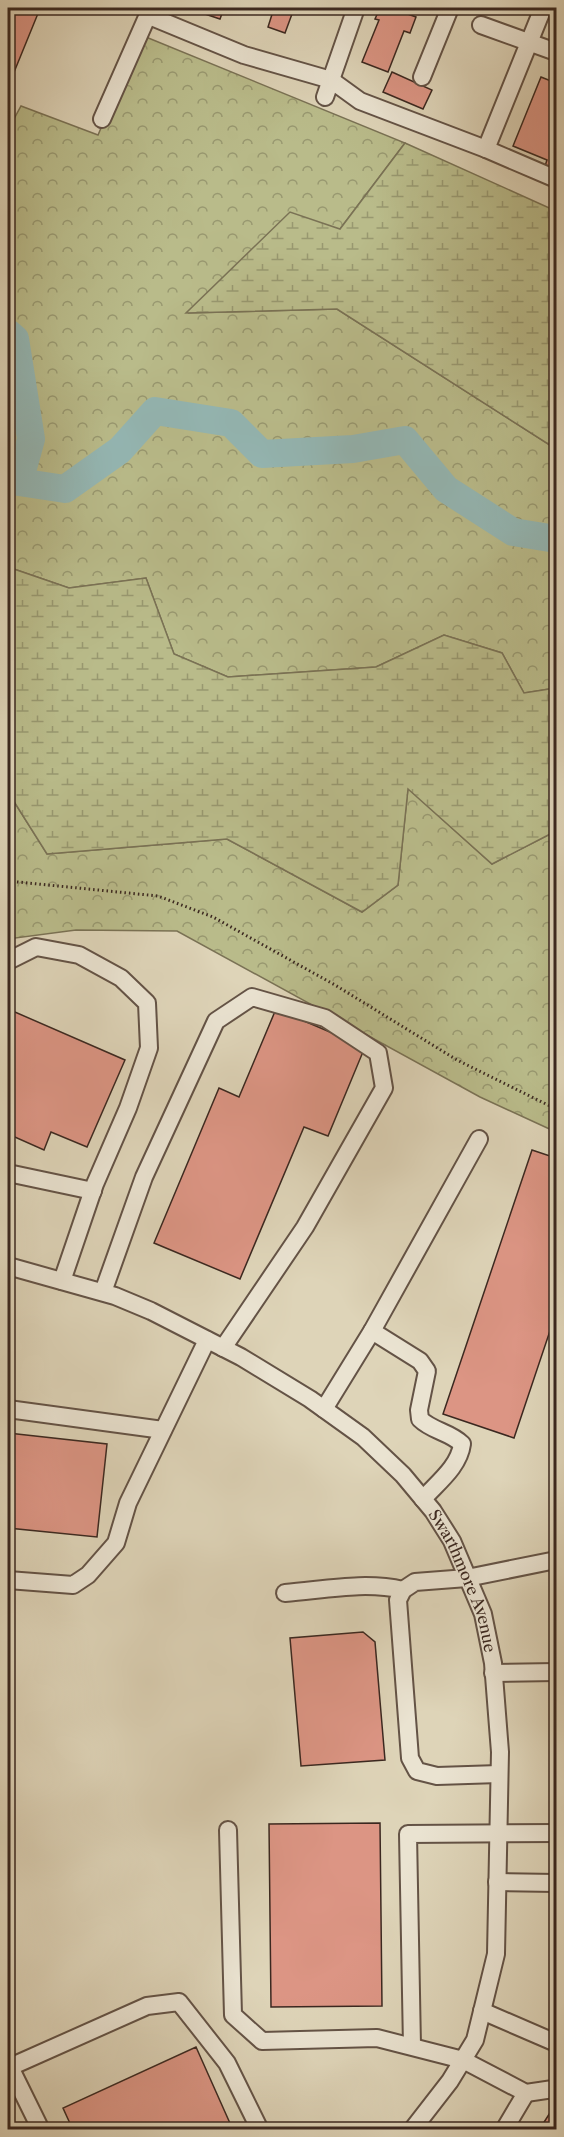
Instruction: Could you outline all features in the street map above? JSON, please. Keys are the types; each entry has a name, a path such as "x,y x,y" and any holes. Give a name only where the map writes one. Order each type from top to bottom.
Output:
{"street":[{"path":"324,97 356,8"},
{"path":"422,77 450,8"},
{"path":"486,149 543,8"},
{"path":"102,119 149,11 244,55 331,80 360,101 486,149 556,179"},
{"path":"481,25 556,52"},
{"path":"8,961 36,947 79,955 121,978 147,1004 149,1048 128,1108 93,1191 62,1281"},
{"path":"102,1292 144,1177 216,1021 252,997 325,1018 378,1053 384,1088 305,1227 223,1348"},
{"path":"324,1409 372,1330 480,1139"},
{"path":"8,1173 93,1191"},
{"name":"Swarthmore Avenue","path":"8,1266 102,1292 151,1311 223,1348 300,1393 363,1437 403,1475 433,1511 452,1541 483,1614 494,1673 500,1752 496,1954 475,2040 450,2081 412,2130"},
{"path":"372,1330 420,1361 427,1371 419,1410 420,1419 427,1425 454,1437 462,1444 461,1455 455,1464 423,1499"},
{"path":"8,1580 73,1584 88,1575 116,1543 128,1503 207,1340"},
{"path":"8,1409 164,1430"},
{"path":"499,1774 437,1776 417,1771 410,1758 398,1600 403,1590 415,1582 467,1578 556,1560"},
{"path":"285,1593 362,1586 384,1586 403,1590"},
{"path":"494,1673 556,1672"},
{"path":"228,1830 233,2015 262,2041 377,2038 463,2060 526,2093 556,2090"},
{"path":"412,2046 408,1834 556,1833"},
{"path":"497,1882 556,1882"},
{"path":"41,2130 10,2067 147,2006 179,2002 227,2062 260,2130"},
{"path":"482,2011 556,2043"},
{"path":"504,2130 526,2093"}],"path":[{"path":"8,881 158,896 213,917 335,985 457,1060 556,1109"}],"green space":[{"path":"141,35 405,143 340,229 188,313 337,309 556,449 556,688 524,693 502,653 444,635 376,667 228,677 174,654 146,578 69,588 8,567 8,130 21,106 98,135"},
{"path":"405,143 556,211 556,449 337,309 186,313 290,212 340,229"},
{"path":"8,567 69,588 146,578 174,654 228,677 376,667 444,635 502,653 524,693 556,688 556,831 492,864 408,789 398,885 362,912 227,839 47,854 8,792"},
{"path":"408,788 492,864 556,831 556,1132 480,1097 177,931 76,930 8,939 8,792 47,854 227,839 362,912 398,885"}],"building":[{"path":"8,8 30,8 39,11 10,82 8,81"},
{"path":"187,8 224,8 220,19"},
{"path":"274,8 292,14 285,33 268,27"},
{"path":"380,8 391,8 416,17 410,33 404,31 388,72 362,62 379,20 375,19"},
{"path":"392,72 432,90 423,109 383,92"},
{"path":"541,77 556,83 556,170 545,166 547,160 513,146"},
{"path":"8,1009 125,1060 87,1147 51,1132 44,1150 8,1134"},
{"path":"276,1009 365,1047 328,1136 304,1127 240,1279 154,1243 219,1088 239,1097"},
{"path":"532,1150 556,1158 556,1313 514,1438 443,1414"},
{"path":"8,1433 107,1444 97,1537 8,1528"},
{"path":"363,1632 375,1642 385,1760 301,1766 290,1638"},
{"path":"554,1708 556,1708 556,1826"},
{"path":"380,1823 382,2006 271,2007 269,1824"},
{"path":"196,2047 233,2130 73,2130 63,2108"},
{"path":"555,2105 556,2130 539,2130"}],"waterway":[{"path":"8,333 15,339 31,439 19,482 65,489 120,450 155,411 231,423 262,454 353,449 405,440 446,489 513,532 556,539"}]}
